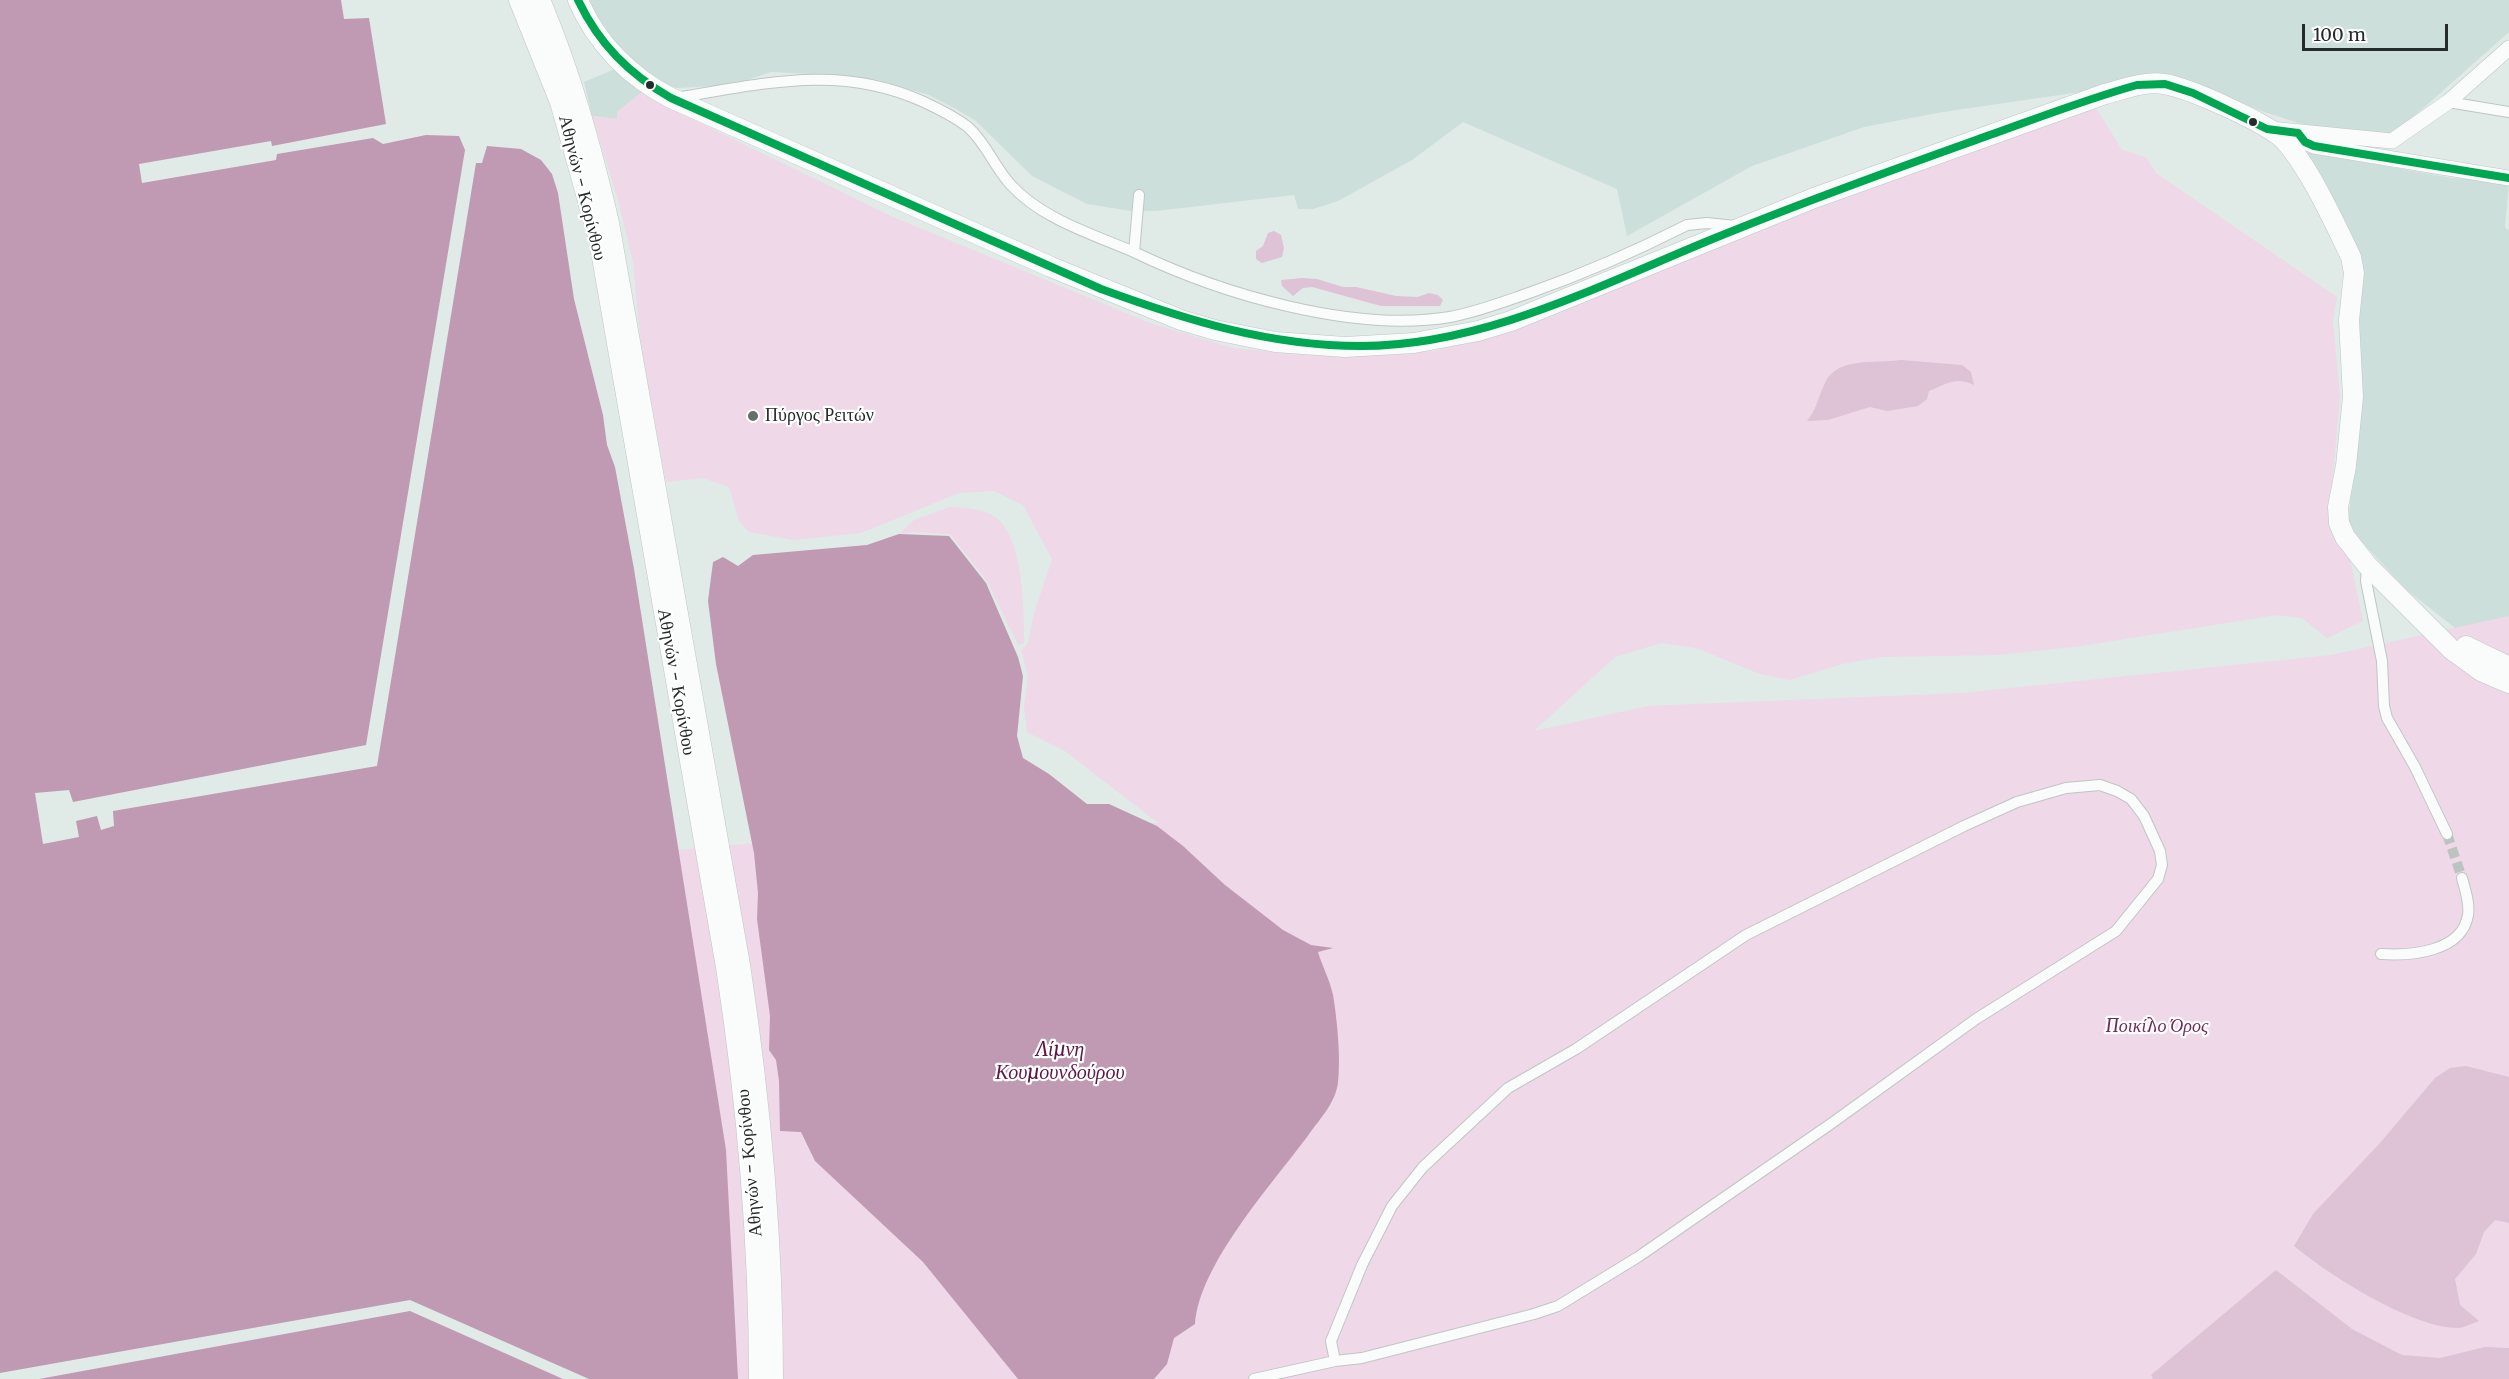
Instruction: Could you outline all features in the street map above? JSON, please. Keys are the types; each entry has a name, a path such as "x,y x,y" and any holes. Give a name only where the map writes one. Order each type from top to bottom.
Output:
{"highway":[{"name":"Αθηνών - Κορίνθου","path":"519,0 560,102 599,240 726,967 740,1055 755,1204 759,1379"},
{"name":"Αθηνών - Κορίνθου","path":"540,0 560,47 584,116 609,223 740,965 754,1062 769,1204 773,1379"},
{"path":"578,0 594,29 627,70 671,98 1099,288 1181,320 1215,330 1275,342 1345,347 1414,343 1478,331 1548,307 1745,226 1903,165 2137,85 2165,84 2193,93 2283,139 2296,155 2351,257 2354,273 2349,320 2353,397 2346,466 2338,507 2339,522 2344,537 2367,566 2452,650 2481,671 2509,683"},
{"path":"2425,621 2479,655 2509,667"}],"main road":[{"path":"2267,129 2392,141 2448,102 2509,48"},
{"path":"2298,133 2305,142 2314,146 2509,178"}],"street":[{"path":"671,98 802,78 849,80 904,93 966,125 991,154 1009,183 1025,200 1053,217 1210,285 1253,298 1346,315 1414,321 1451,317 1503,303 1566,279 1687,225 1707,223 1745,226"},
{"path":"2448,102 2509,112"},
{"path":"1134,252 1139,195"},
{"path":"2367,566 2366,581 2382,661 2384,706 2387,718 2447,834"},
{"path":"1254,1379 1335,1361 1362,1358 1534,1314 1558,1306 1638,1257 1832,1123 1976,1019 2095,946 2127,920 2158,879 2162,865 2160,850 2148,825 2131,800 2117,790 2100,785 2066,788 2017,802 1746,935 1576,1049 1532,1072 1508,1088 1423,1167 1392,1206 1367,1255 1331,1341 1335,1361"},
{"path":"2381,954 2415,953 2457,938 2465,926 2468,913 2462,878"}],"shaded area":[{"path":"588,0 2509,0 2509,32 2402,127 2388,134 2369,135 2302,124 2264,112 2173,75 2151,73 2080,92 1943,112 1864,127 1752,166 1627,236 1617,189 1463,122 1412,160 1338,201 1313,209 1298,209 1294,195 1156,211 1131,211 1087,204 1032,176 976,121 956,109 929,95 878,80 849,76 771,72 732,85 677,88 658,84 642,74 602,26"},
{"path":"615,69 643,91 618,112 617,119 592,116 584,82"},
{"path":"2301,151 2452,178 2509,181 2505,228 2509,230 2509,658 2474,643 2407,590 2348,527 2356,440 2357,273"},
{"path":"1274,231 1281,235 1284,248 1282,257 1262,263 1256,259 1256,251 1263,246 1268,233"},
{"path":"1317,279 1343,287 1356,287 1396,296 1418,297 1429,293 1438,295 1443,300 1440,306 1381,306 1312,287 1303,288 1293,296 1282,286 1281,280"},
{"path":"1901,360 1962,365 1971,372 1974,385 1962,381 1946,384 1929,391 1927,399 1918,406 1887,411 1870,407 1828,420 1807,421 1825,383 1838,369 1858,363"},
{"path":"2466,1066 2509,1077 2509,1223 2495,1220 2484,1232 2476,1254 2455,1279 2460,1305 2479,1321 2458,1328 2439,1326 2395,1310 2349,1285 2294,1246 2313,1214 2380,1143 2435,1078 2450,1068"},
{"path":"2276,1270 2352,1329 2402,1355 2440,1358 2485,1347 2509,1348 2509,1379 2153,1379 2151,1375"}],"green space":[{"name":"Ποικίλο Όρος","path":"643,91 661,104 893,217 1150,323 1233,348 1305,355 1365,356 1435,351 1509,331 1807,208 2094,105 2122,150 2146,157 2156,173 2337,297 2333,321 2340,396 2329,519 2332,535 2350,559 2363,621 2327,638 2302,618 2277,615 2081,646 1998,655 1882,657 1842,664 1790,680 1760,674 1696,648 1661,643 1615,657 1534,731 1648,706 1962,693 2331,655 2509,616 2509,1379 609,1379 567,860 965,824 1158,823 1065,751 1027,732 1024,707 1028,676 1021,650 1028,643 1033,617 1052,559 1023,505 994,491 959,493 861,533 794,540 749,532 739,521 729,487 703,478 666,482 641,347 633,262 617,196 592,116 617,119 617,112"},
{"path":"950,507 985,512 995,517 1005,527 1017,557 1024,612 1024,643 1018,645 987,581 950,534 913,532 899,534 914,520"}],"water":[{"path":"0,0 341,0 344,19 369,18 386,124 272,146 271,141 139,164 142,183 276,160 277,154 373,138 383,144 426,135 459,136 465,150 366,745 73,802 69,790 35,793 43,844 79,837 76,821 97,816 101,830 114,826 113,811 377,766 476,163 482,163 487,146 521,149 541,160 552,174 558,193 574,299 603,415 607,445 615,467 634,569 726,1150 738,1379 589,1379 410,1300 0,1373"},
{"name":"Λίμνη Κουμουνδούρου","path":"899,534 949,536 986,583 1018,657 1023,676 1017,736 1023,758 1049,774 1087,804 1109,804 1157,826 1183,846 1225,885 1283,930 1311,945 1333,948 1318,952 1332,989 1336,1015 1339,1050 1337,1090 1321,1118 1239,1226 1209,1277 1199,1301 1195,1324 1174,1338 1167,1364 1154,1379 1018,1379 923,1262 815,1161 801,1132 780,1131 779,1081 776,1060 769,1050 770,1016 757,919 758,893 754,853 716,664 708,601 713,562 723,557 738,566 753,555 867,545"},
{"path":"410,1311 563,1379 39,1379"}],"tunnel":[{"path":"2447,834 2462,878"}],"transit line":[{"path":"578,0 595,30 617,56 642,79 671,98 1101,289 1196,321 1228,329 1327,345 1361,346 1407,343 1453,336 1498,324 1586,292 1780,212 2056,111 2137,85 2165,84 2193,93 2267,129 2298,133"},
{"path":"2298,133 2305,142 2314,146 2509,178"}],"place":[{"name":"Πύργος Ρειτών","path":"753,416"}]}
